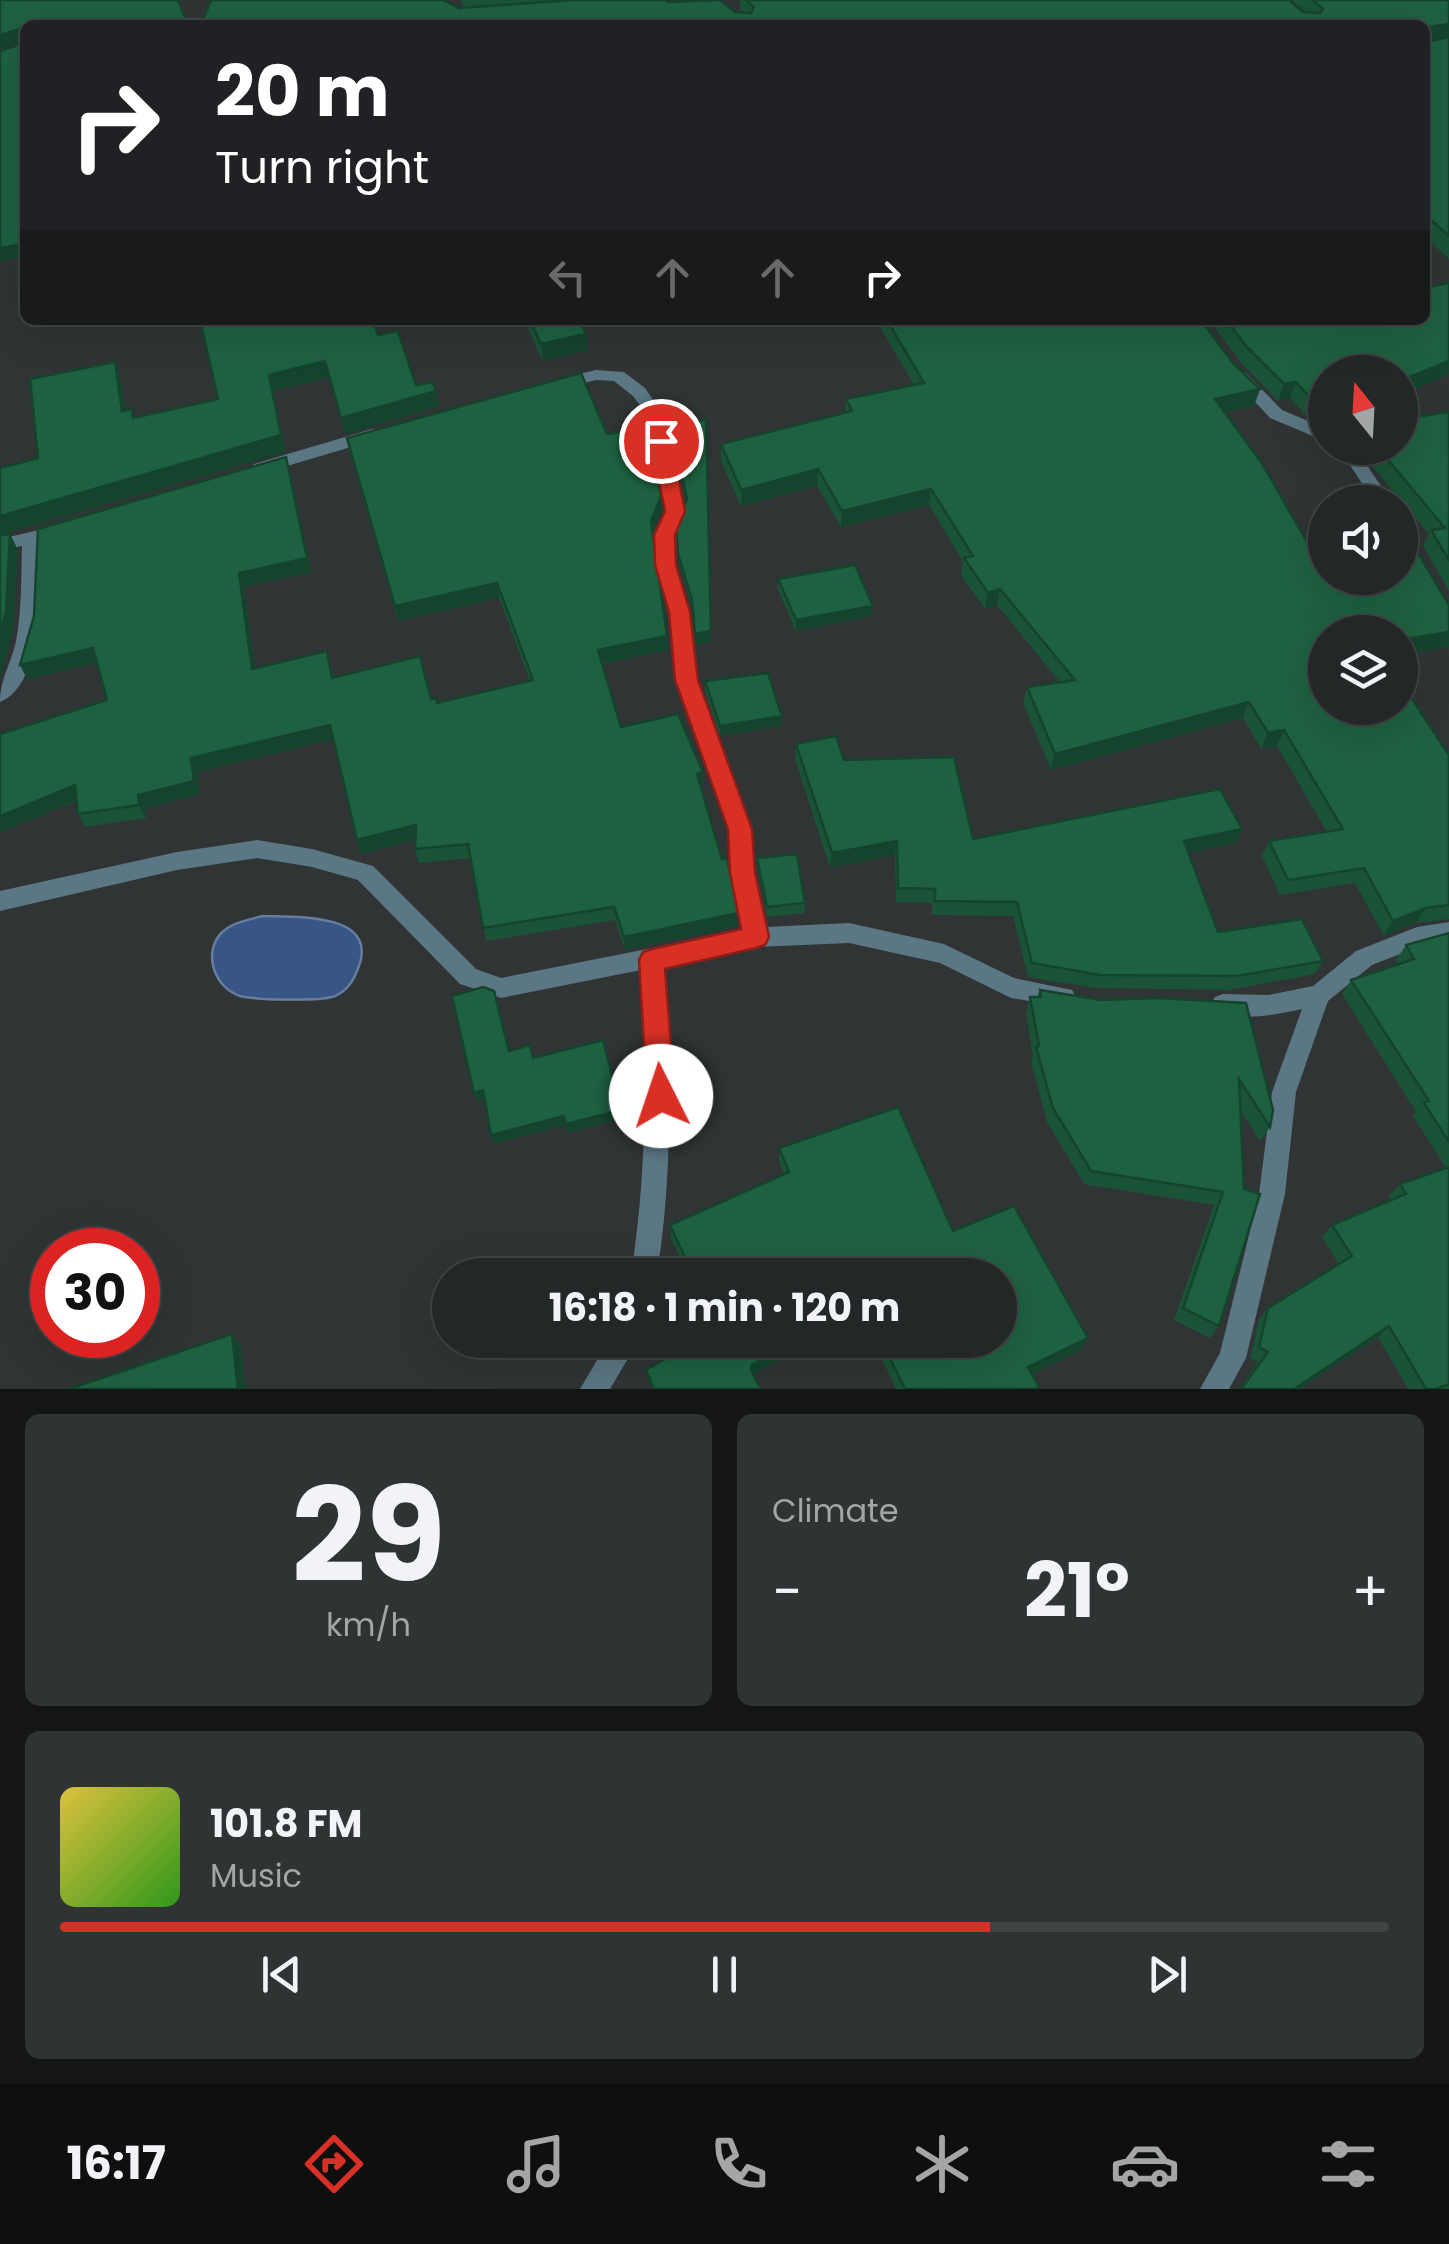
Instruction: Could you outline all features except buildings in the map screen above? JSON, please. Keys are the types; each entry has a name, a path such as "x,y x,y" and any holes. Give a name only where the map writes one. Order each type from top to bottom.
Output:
{"street":[{"path":"1233,370 1276,414 1308,428"},
{"path":"540,388 596,374 618,376 639,392 654,413 666,479 674,497 675,511 664,535 666,565 680,612 684,668 740,829 742,872 756,937"},
{"path":"244,473 392,430"},
{"path":"0,545 32,540 83,524"},
{"path":"0,694 22,661 28,627 32,540"},
{"path":"0,901 177,860 257,849 312,858 365,873 468,977 501,988 756,937 850,932 944,954 1011,988 1076,999"},
{"path":"1204,1003 1269,1006 1320,995 1364,958 1417,936 1449,932"},
{"path":"647,1258 656,1214 661,1096 652,960"},
{"path":"1214,1389 1232,1358 1272,1194 1284,1092 1320,995"},
{"path":"594,1389 614,1358"}],"water":[{"path":"262,916 314,918 347,928 358,938 362,952 350,983 336,995 313,999 259,998 230,991 213,966 214,946 230,926"}],"route":[{"path":"661,441 675,511 664,535 666,565 680,612 686,680 740,829 742,872 756,937 652,960 661,1096"}]}
